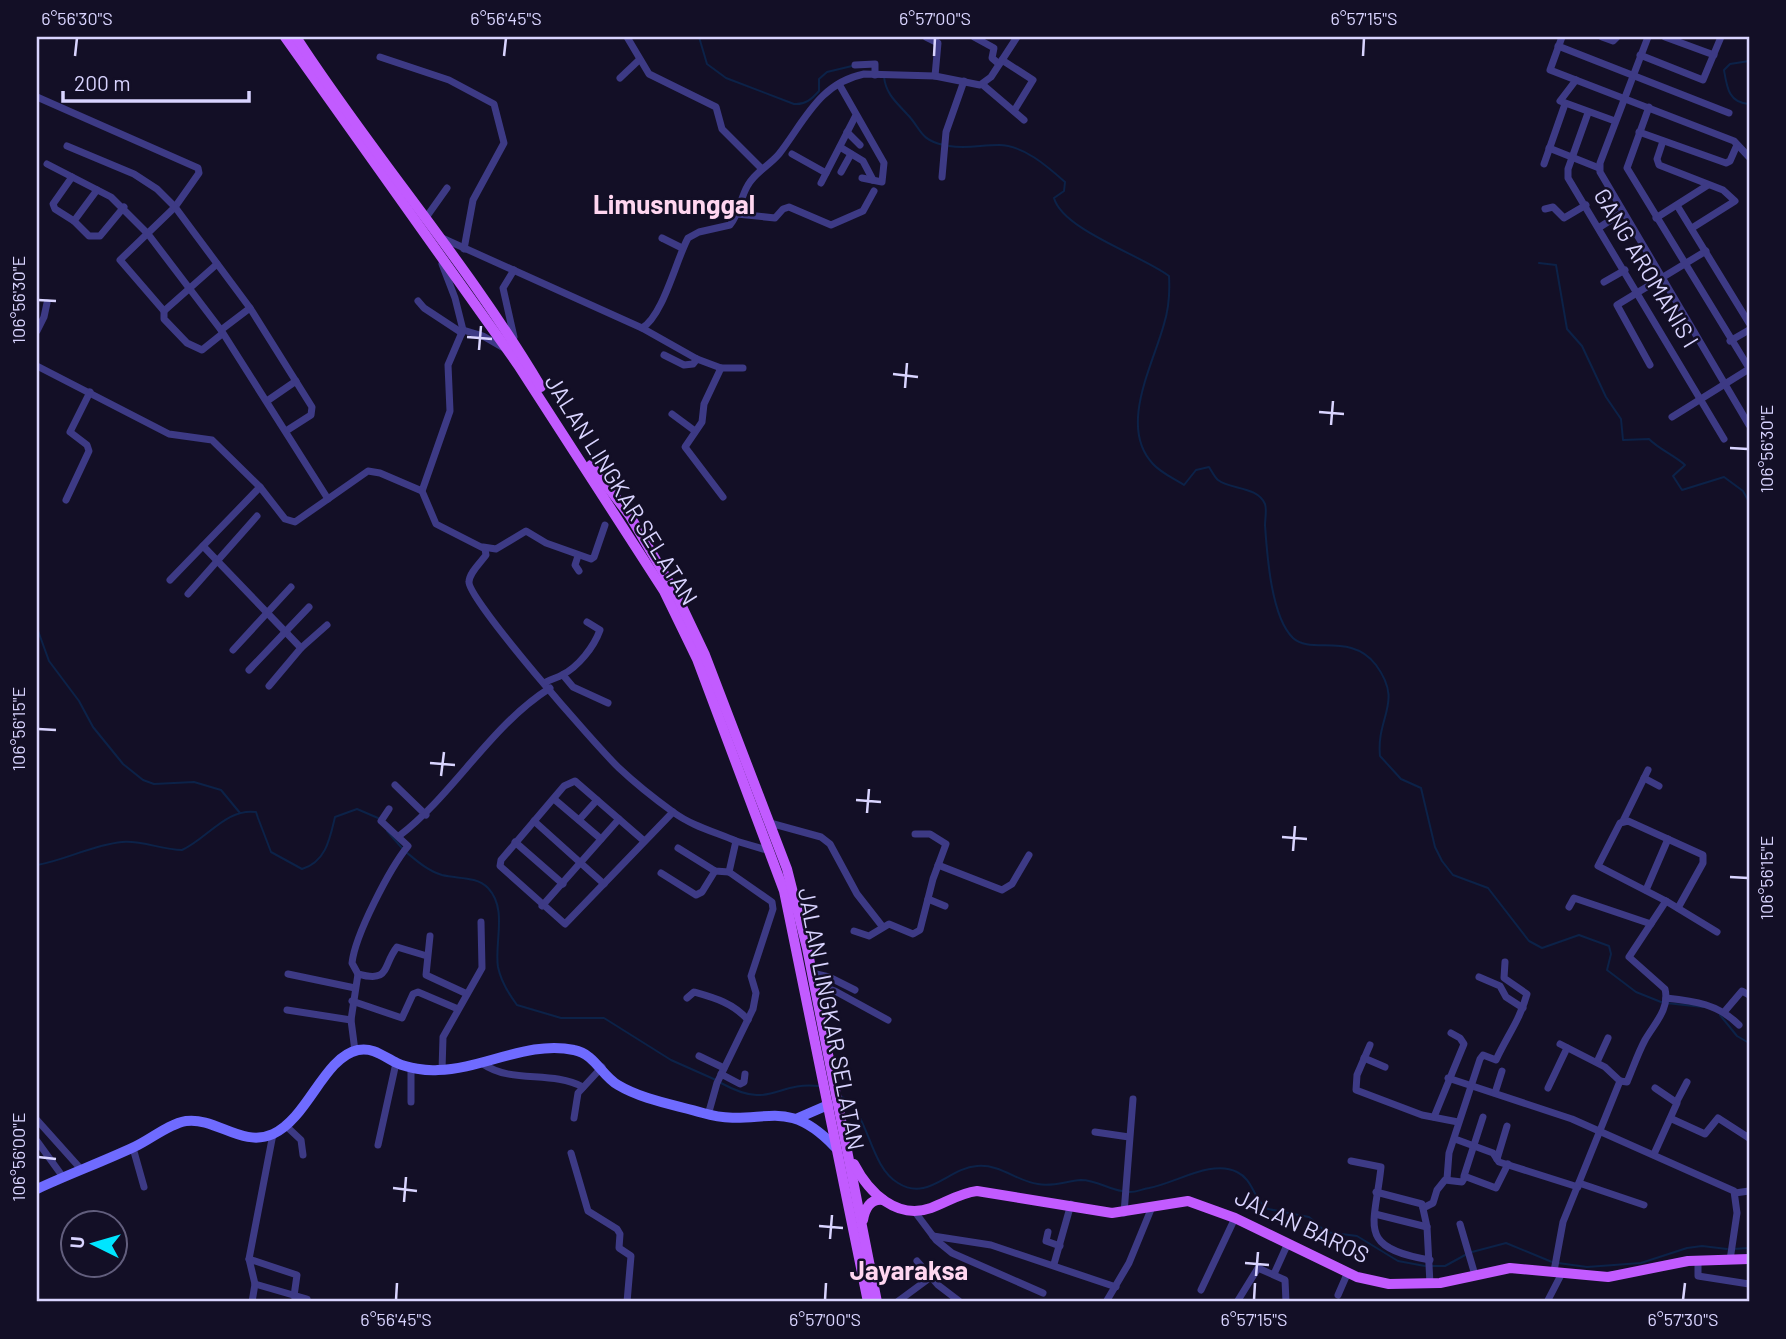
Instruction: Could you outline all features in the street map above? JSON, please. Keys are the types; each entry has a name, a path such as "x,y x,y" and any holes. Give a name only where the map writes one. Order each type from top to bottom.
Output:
{"main road":[{"name":"JALAN LINGKAR SELATAN","path":"285,37 425,220 435,239"},
{"name":"JALAN LINGKAR SELATAN","path":"296,37 306,61 513,349 585,457 630,516 676,594 770,823 795,896 840,1112 841,1148"},
{"name":"JALAN LINGKAR SELATAN","path":"701,657 771,851 790,914 827,1100 841,1148 857,1225"},
{"path":"37,1189 188,1121 245,1137 261,1138 273,1134 302,1111 339,1060 355,1051 379,1053 396,1063 411,1067 442,1070 533,1051 567,1049 586,1055 602,1068 613,1083 626,1090 708,1115 798,1118 841,1148 866,1183 883,1200 901,1210 915,1212"},
{"path":"798,1118 827,1100"},
{"name":"JALAN BAROS","path":"915,1212 977,1191 1124,1213 1188,1201 1235,1217 1348,1272 1389,1284 1430,1284 1510,1268 1556,1267 1608,1277 1730,1253 1749,1259"},
{"path":"868,1302 857,1225 869,1205 876,1200 883,1200"},
{"path":"857,1225 877,1302"}],"street":[{"path":"627,37 649,74 716,107 722,129 762,169"},
{"path":"926,37 941,40 935,76"},
{"path":"974,37 994,48 992,58 1033,80 1014,111"},
{"path":"855,65 875,71 935,76 964,81 974,86 983,85 1017,37"},
{"path":"1562,37 1549,69 1649,107 1737,145 1749,157"},
{"path":"1602,37 1613,41 1617,37"},
{"path":"1599,168 1648,37"},
{"path":"1665,37 1714,55"},
{"path":"1640,55 1703,80 1721,37"},
{"path":"1558,46 1729,113"},
{"path":"380,57 449,80 494,104 504,143 473,200 464,248"},
{"path":"620,78 639,60"},
{"path":"642,328 657,309 682,248 691,234 726,228 737,214 746,187 779,153 809,108 853,76 875,71"},
{"path":"1576,80 1560,99 1565,104 1615,121"},
{"path":"942,177 946,132 964,81"},
{"path":"839,84 855,117 884,163 884,180 862,178"},
{"path":"983,85 1024,120"},
{"path":"37,97 198,167 199,173 195,181 175,207 120,260 164,311 164,319 184,340 198,349 206,348 250,308"},
{"path":"1544,164 1565,104"},
{"path":"1649,107 1628,168 1749,369 1672,417"},
{"name":"GANG AROMANIS I","path":"1588,113 1567,175 1724,439"},
{"path":"821,183 855,117"},
{"path":"847,132 860,145"},
{"path":"1639,132 1727,163 1737,145"},
{"path":"1663,141 1657,159 1658,165 1723,190 1735,203 1692,229"},
{"path":"67,146 134,174 157,189 175,207 250,308 312,408 312,413 286,431"},
{"path":"840,147 863,161 873,180"},
{"path":"1549,148 1599,168 1749,425"},
{"path":"792,154 826,173"},
{"path":"841,172 851,154"},
{"path":"47,164 124,207 148,234 222,332 328,499"},
{"path":"72,177 53,204 55,209 75,221 89,236 100,236 124,207"},
{"path":"1656,218 1678,207 1708,186"},
{"path":"425,220 447,188"},
{"path":"75,221 97,190"},
{"path":"737,214 775,219 783,209 789,208 831,225 863,211 874,191"},
{"path":"1545,209 1553,207 1564,218 1586,205"},
{"path":"1678,207 1749,323"},
{"path":"1600,227 1623,212"},
{"path":"662,238 682,248"},
{"path":"435,239 464,248 642,328 697,359 721,368 743,368"},
{"path":"435,239 456,298 463,331 448,365 450,411 422,491 436,524 483,547 496,549 526,531 578,556 594,557 606,525"},
{"path":"1650,365 1616,307 1706,251"},
{"path":"164,311 217,264"},
{"path":"513,349 503,296 504,283 514,270"},
{"path":"1604,282 1625,270"},
{"path":"418,301 463,331 513,349"},
{"path":"37,331 47,303"},
{"path":"1730,341 1749,330"},
{"path":"664,355 687,366 694,364 697,359"},
{"path":"37,366 169,434 212,440 260,487 285,519 291,522 300,519 372,471 422,491"},
{"path":"721,368 704,404 702,422 685,447 723,497"},
{"path":"267,401 296,381"},
{"path":"66,500 89,451 87,445 70,432 90,392"},
{"path":"672,414 695,431"},
{"path":"170,580 260,487"},
{"path":"188,594 257,516"},
{"path":"203,546 301,648"},
{"path":"483,547 486,555 470,578 471,589 505,637 548,685 575,721 620,769 673,812 736,841 771,851"},
{"path":"578,556 575,565 579,571"},
{"path":"233,650 291,587"},
{"path":"249,670 309,607"},
{"path":"399,836 426,815 512,720 548,685 580,661 600,632 587,622"},
{"path":"270,686 301,648 327,625"},
{"path":"563,675 573,687 608,703"},
{"path":"1659,786 1646,774 1598,866 1666,901 1717,932"},
{"path":"643,840 575,781 564,786 500,860 500,866 565,924 643,840 673,812"},
{"path":"395,785 426,815"},
{"path":"554,799 601,839"},
{"path":"579,820 597,800"},
{"path":"355,1051 351,1020 358,974 352,961 357,943 398,857 407,848 407,844 381,821 389,809"},
{"path":"542,906 583,863 619,819"},
{"path":"534,821 604,884"},
{"path":"1623,821 1698,852 1703,860 1678,908"},
{"path":"770,823 821,837 830,844 857,894 882,926"},
{"path":"854,932 869,936 882,926 891,925 918,933 946,843 930,834 915,834"},
{"path":"1646,890 1668,839"},
{"path":"729,872 736,841"},
{"path":"515,842 563,884"},
{"path":"678,848 715,872 729,872 769,900 773,909 753,965 751,980 756,997 748,1020 720,1076 708,1115"},
{"path":"938,865 1002,890 1012,884 1029,855"},
{"path":"661,873 698,895 715,872"},
{"path":"928,899 945,905"},
{"path":"1569,907 1571,901 1577,899 1651,924"},
{"path":"1548,1088 1564,1046 1597,1062 1620,1081 1628,1080 1643,1044 1660,1020 1665,999 1665,989 1629,957 1666,901"},
{"path":"773,909 790,914"},
{"path":"442,1070 443,1037 482,968 481,922"},
{"path":"430,936 425,973 428,978 466,993"},
{"path":"358,974 381,976 397,947 427,956"},
{"path":"1423,1208 1433,1203 1438,1188 1447,1179 1448,1156 1469,1084 1481,1056 1496,1060 1507,1036 1517,1026 1523,1008 1526,991 1504,978 1505,962"},
{"path":"288,974 355,988"},
{"path":"813,978 829,977 855,990"},
{"path":"1479,977 1500,986 1506,997 1523,1008"},
{"path":"813,978 888,1020"},
{"path":"1725,1011 1742,991 1749,995"},
{"path":"352,1002 402,1018 413,995 418,992 458,1009"},
{"path":"687,998 695,992 715,999 734,1006 748,1020"},
{"path":"1665,999 1706,1003 1725,1011 1738,1025"},
{"path":"287,1010 351,1020"},
{"path":"1434,1117 1464,1045 1460,1038 1451,1033"},
{"path":"1597,1062 1608,1038"},
{"path":"1370,1045 1357,1075 1356,1090 1434,1117 1458,1122"},
{"path":"698,1056 720,1076 740,1084 744,1082 745,1074"},
{"path":"1364,1058 1385,1068"},
{"path":"378,1145 396,1063"},
{"path":"485,1063 499,1072 541,1075 583,1087"},
{"path":"411,1067 411,1102"},
{"path":"574,1118 576,1100 583,1087 602,1068"},
{"path":"1495,1093 1502,1071"},
{"path":"1448,1078 1572,1119 1735,1193 1749,1191"},
{"path":"1547,1302 1563,1222 1620,1081"},
{"path":"1654,1154 1687,1082"},
{"path":"1655,1088 1676,1101"},
{"path":"1124,1213 1133,1099"},
{"path":"1447,1179 1462,1182 1465,1177 1464,1170 1476,1147 1483,1117"},
{"path":"1672,1119 1706,1133 1718,1118 1749,1138"},
{"path":"37,1120 80,1168"},
{"path":"285,1125 301,1140 303,1156"},
{"path":"1497,1159 1507,1126"},
{"path":"1095,1132 1129,1137"},
{"path":"252,1302 255,1284 249,1259 273,1134"},
{"path":"1455,1139 1493,1153 1497,1159 1508,1164 1644,1206"},
{"path":"37,1141 63,1177"},
{"path":"133,1148 144,1187"},
{"path":"570,1153 588,1210 618,1230 621,1234 619,1248 631,1256 627,1302"},
{"path":"1351,1161 1380,1165 1375,1234 1381,1245 1430,1264"},
{"path":"1465,1177 1496,1188 1508,1164"},
{"path":"1376,1192 1420,1202 1427,1227 1430,1284"},
{"path":"1730,1253 1737,1213 1735,1193"},
{"path":"1054,1264 1071,1205"},
{"path":"1106,1302 1116,1287 1152,1207"},
{"path":"915,1212 933,1236 952,1253 1043,1293"},
{"path":"1375,1214 1427,1227"},
{"path":"1201,1290 1235,1217"},
{"path":"1460,1224 1475,1275"},
{"path":"1048,1232 1046,1241 1060,1246"},
{"path":"933,1236 991,1245 1116,1287"},
{"path":"1274,1274 1288,1243"},
{"path":"249,1259 296,1274 298,1281 294,1296"},
{"path":"917,1261 959,1301"},
{"path":"1698,1261 1698,1276 1749,1284"},
{"path":"1237,1302 1258,1268 1285,1280 1286,1302"},
{"path":"1338,1294 1348,1272"},
{"path":"897,1302 931,1277"},
{"path":"255,1284 307,1299"}],"waterway":[{"path":"699,37 707,64 726,78 794,104 814,97 819,91 819,79 827,72 852,66"},
{"path":"1749,61 1730,64 1724,70 1733,98 1749,104"},
{"path":"884,77 892,97 921,133 944,145"},
{"path":"949,146 1008,146 1034,158 1065,182 1064,191 1054,198 1060,210 1072,221 1169,276 1167,312 1146,377 1138,414 1138,432 1143,449 1153,464 1184,485 1196,470 1209,467 1214,476 1223,483 1250,491 1261,498 1266,506 1266,537 1275,601 1286,628 1293,638 1301,643 1355,649 1376,665 1384,678 1389,700 1380,742 1380,756 1401,779 1421,788 1435,847 1453,875 1488,888 1529,941 1542,948 1579,935 1609,946 1611,954 1607,970 1636,992 1661,1002"},
{"path":"1539,263 1556,265 1567,329 1582,346 1606,397 1621,419 1623,440 1649,439 1685,465 1673,476 1682,490 1724,477 1743,491 1749,502"},
{"path":"37,628 49,661 79,701 93,727 123,764 143,780 154,784 194,782 221,790 240,813"},
{"path":"37,865 122,842 182,850 226,819 245,812 256,812 271,852 302,869 310,866 322,855 335,817 357,809 378,818"},
{"path":"387,831 402,848"},
{"path":"406,852 437,873 483,884 494,896 499,916 499,972 517,1005 561,1018 604,1018 671,1060 716,1080"},
{"path":"1666,1003 1703,1007"},
{"path":"1720,1015 1737,1036 1749,1043"},
{"path":"721,1083 752,1095 763,1095 792,1087 819,1086"},
{"path":"840,1096 850,1103 857,1113 880,1164 888,1175 909,1188 919,1189 967,1168 986,1166 1038,1184 1086,1180 1122,1191"},
{"path":"1128,1192 1205,1170 1227,1169 1243,1176 1259,1201 1268,1209 1309,1217 1326,1232 1357,1236 1398,1261 1425,1266"},
{"path":"1472,1252 1506,1243 1552,1262"},
{"path":"1558,1263 1587,1267 1641,1263 1687,1248 1702,1246 1727,1249"},
{"path":"1733,1249 1749,1248"},
{"path":"1430,1266 1445,1266 1467,1254"}],"district":[{"name":"Limusnunggal","path":"674,205"},
{"name":"Jayaraksa","path":"909,1271"}]}
